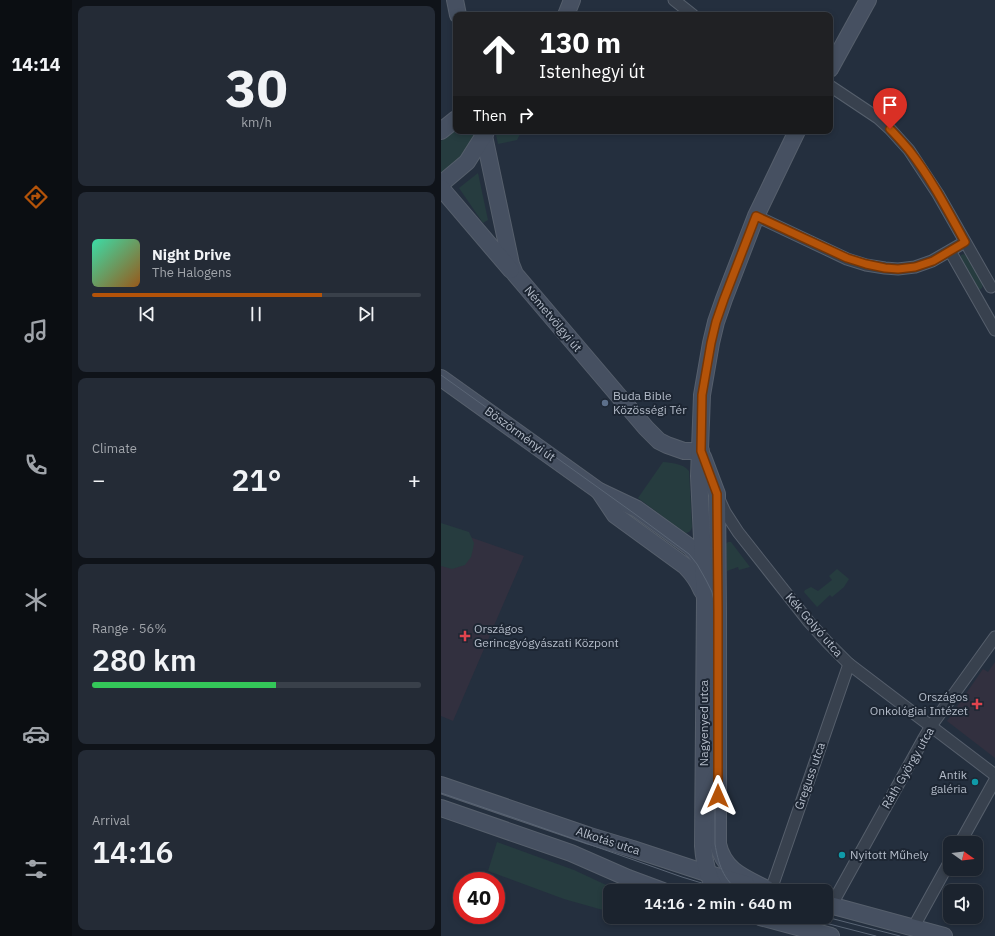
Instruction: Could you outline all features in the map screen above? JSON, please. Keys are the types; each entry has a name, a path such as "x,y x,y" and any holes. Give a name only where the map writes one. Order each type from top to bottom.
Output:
{"street":[{"path":"455,0 457,12"},
{"path":"567,12 572,0"},
{"path":"674,0 689,12"},
{"path":"833,64 868,0"},
{"path":"833,88 878,118 909,150 938,194 965,242 993,286 975,296"},
{"path":"441,131 453,121"},
{"path":"441,184 467,162 484,134"},
{"name":"Németvölgyi út","path":"485,134 511,264 515,274 659,441 683,451 701,451"},
{"name":"Nagyenyed utca","path":"712,884 703,846 705,600 699,476 702,395 711,343 724,299 756,216 795,134"},
{"path":"441,188 515,274"},
{"path":"756,216 847,258 879,267 898,269 915,267 933,261 965,242"},
{"path":"950,251 995,330"},
{"name":"Böszörményi út","path":"441,378 599,491 637,509 684,542 695,552 714,584 718,610"},
{"path":"701,451 717,494 718,610"},
{"name":"Böszörményi út","path":"599,491 615,515 685,566 693,574 699,584 705,600"},
{"name":"Kék Golyó utca","path":"717,494 725,512 738,532 809,622 849,664 995,775"},
{"path":"684,542 693,544 698,541 701,534"},
{"name":"Nagyenyed utca","path":"718,610 718,844 720,853 726,863 733,870 759,884"},
{"name":"Ráth György utca","path":"833,898 923,738 995,638"},
{"name":"Greguss utca","path":"774,884 849,664"},
{"path":"964,836 995,780"},
{"name":"Alkotás utca","path":"441,785 591,836 709,874 748,884"},
{"name":"Alkotás utca","path":"441,808 571,853 644,884"},
{"path":"913,928 943,874"},
{"path":"833,906 944,936"},
{"path":"786,924 831,936"}],"shaded area":[{"name":"Országos Gerincgyógyászati Központ","path":"441,527 524,556 453,721 441,716"},
{"name":"Országos Onkológiai Intézet","path":"995,662 995,758 947,721 983,669 988,672"}],"green space":[{"path":"453,132 453,134 476,135 460,159 441,175 441,141"},
{"path":"520,134 517,140 498,144 496,135"},
{"path":"478,173 488,220 483,223 459,188"},
{"path":"964,254 969,258 983,284 982,288 979,290 976,288 960,259 961,255"},
{"path":"663,462 680,465 689,471 692,527 689,532 686,533 638,498"},
{"path":"441,523 469,532 474,543 471,557 465,565 452,569 441,566"},
{"path":"731,542 750,567 739,570 738,567 727,571 726,544"},
{"path":"837,569 849,579 844,587 832,597 830,595 817,607 804,592 805,590 811,587 818,591 832,580 829,576"},
{"path":"497,842 574,870 604,884 603,910 564,899 505,877 505,872 488,871"}],"tram line":[{"path":"441,375 635,514 689,554 697,564 712,592 715,606 715,844 722,870 731,884"},
{"path":"441,793 705,884"},
{"path":"833,919 900,936"},
{"path":"829,924 876,936"}],"place":[{"name":"Buda Bible Közösségi Tér","path":"605,403"},
{"name":"Országos Gerincgyógyászati Központ","path":"465,636"},
{"name":"Országos Onkológiai Intézet","path":"977,704"},
{"name":"Antik galéria","path":"975,782"},
{"name":"Nyitott Műhely","path":"842,855"}],"route":[{"path":"718,796 717,494 701,451 702,395 716,322 756,216 847,258 885,268 898,269 915,267 933,261 965,242 922,169 909,150 890,129"}]}
